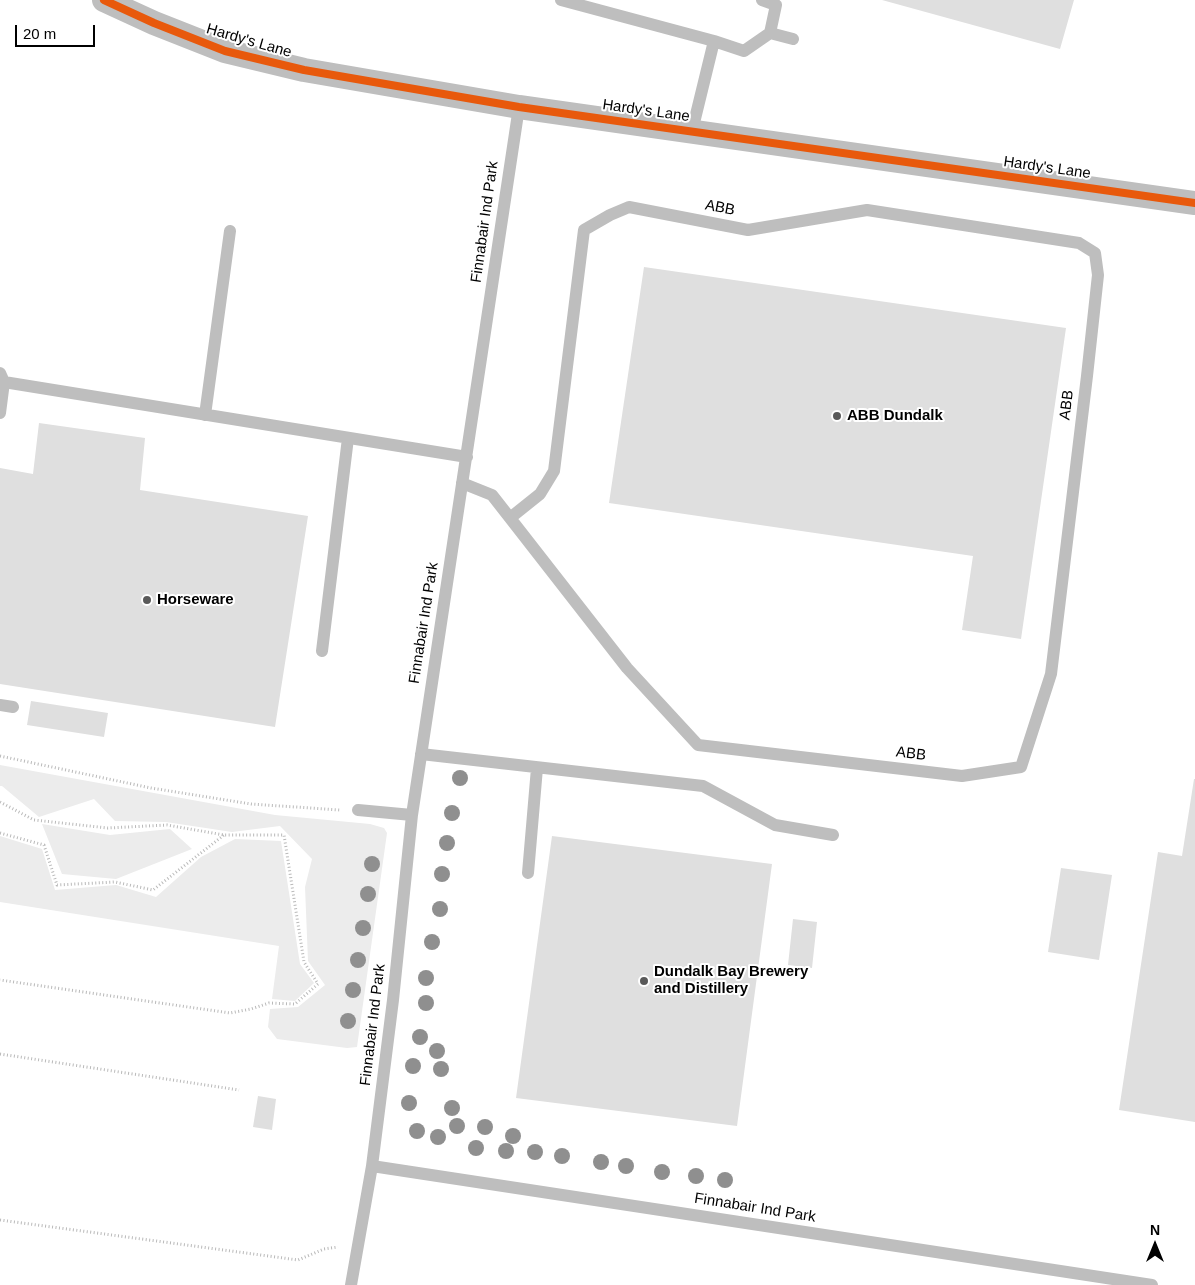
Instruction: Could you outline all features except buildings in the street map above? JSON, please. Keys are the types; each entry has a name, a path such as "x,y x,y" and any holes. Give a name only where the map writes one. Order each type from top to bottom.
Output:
{"street":[{"name":"Hardy's Lane","path":"104,0 154,23 225,51 304,70 519,107 1195,203"}],"lane":[{"path":"561,0 744,50 770,33 776,5 762,0"},
{"path":"770,33 793,39"},
{"path":"692,131 714,41"},
{"name":"Finnabair Ind Park","path":"519,107 412,815 393,1000 372,1166 1152,1285"},
{"name":"ABB","path":"462,482 492,495 627,668 698,745 962,776 1020,767 1051,674 1098,276 1095,253 1079,243 868,210 748,230 629,207 610,215 584,230 554,471 540,494 510,518"},
{"path":"205,415 230,231"},
{"path":"0,413 2,378 205,415 467,457"},
{"path":"322,651 348,438"},
{"path":"0,705 14,707"},
{"path":"421,754 703,786 775,826 833,835"},
{"path":"528,873 537,768"},
{"path":"358,810 412,815"},
{"path":"351,1285 372,1166"}],"path":[{"path":"0,756 151,788 250,804 358,810"},
{"path":"0,802 34,820 108,828 166,825 224,835 284,835 304,962 318,984 295,1004 269,1003 230,1013 0,980"},
{"path":"0,832 44,845 57,885 115,882 153,890 224,835"},
{"path":"0,1054 239,1090"},
{"path":"0,1220 298,1260 324,1250 358,1244"}],"shaded area":[{"path":"0,765 275,815 370,824 384,828 387,833 357,1047 347,1048 277,1039 268,1027 270,1009 298,1007 325,985 308,961 305,887 312,859 280,826 232,832 166,822 115,821 94,799 39,817 0,786"},
{"path":"42,824 110,835 170,829 192,849 116,879 62,874"},
{"path":"0,836 42,849 55,890 116,885 156,897 201,857 235,839 281,841 300,964 314,983 295,1001 272,999 279,946 0,902"}],"cycle path":[{"path":"104,0 154,23 225,51 304,70 519,107 1195,203"}],"place":[{"name":"ABB Dundalk","path":"837,416"},
{"name":"Horseware","path":"147,600"},
{"name":"Dundalk Bay Brewery and Distillery","path":"644,981"}]}
